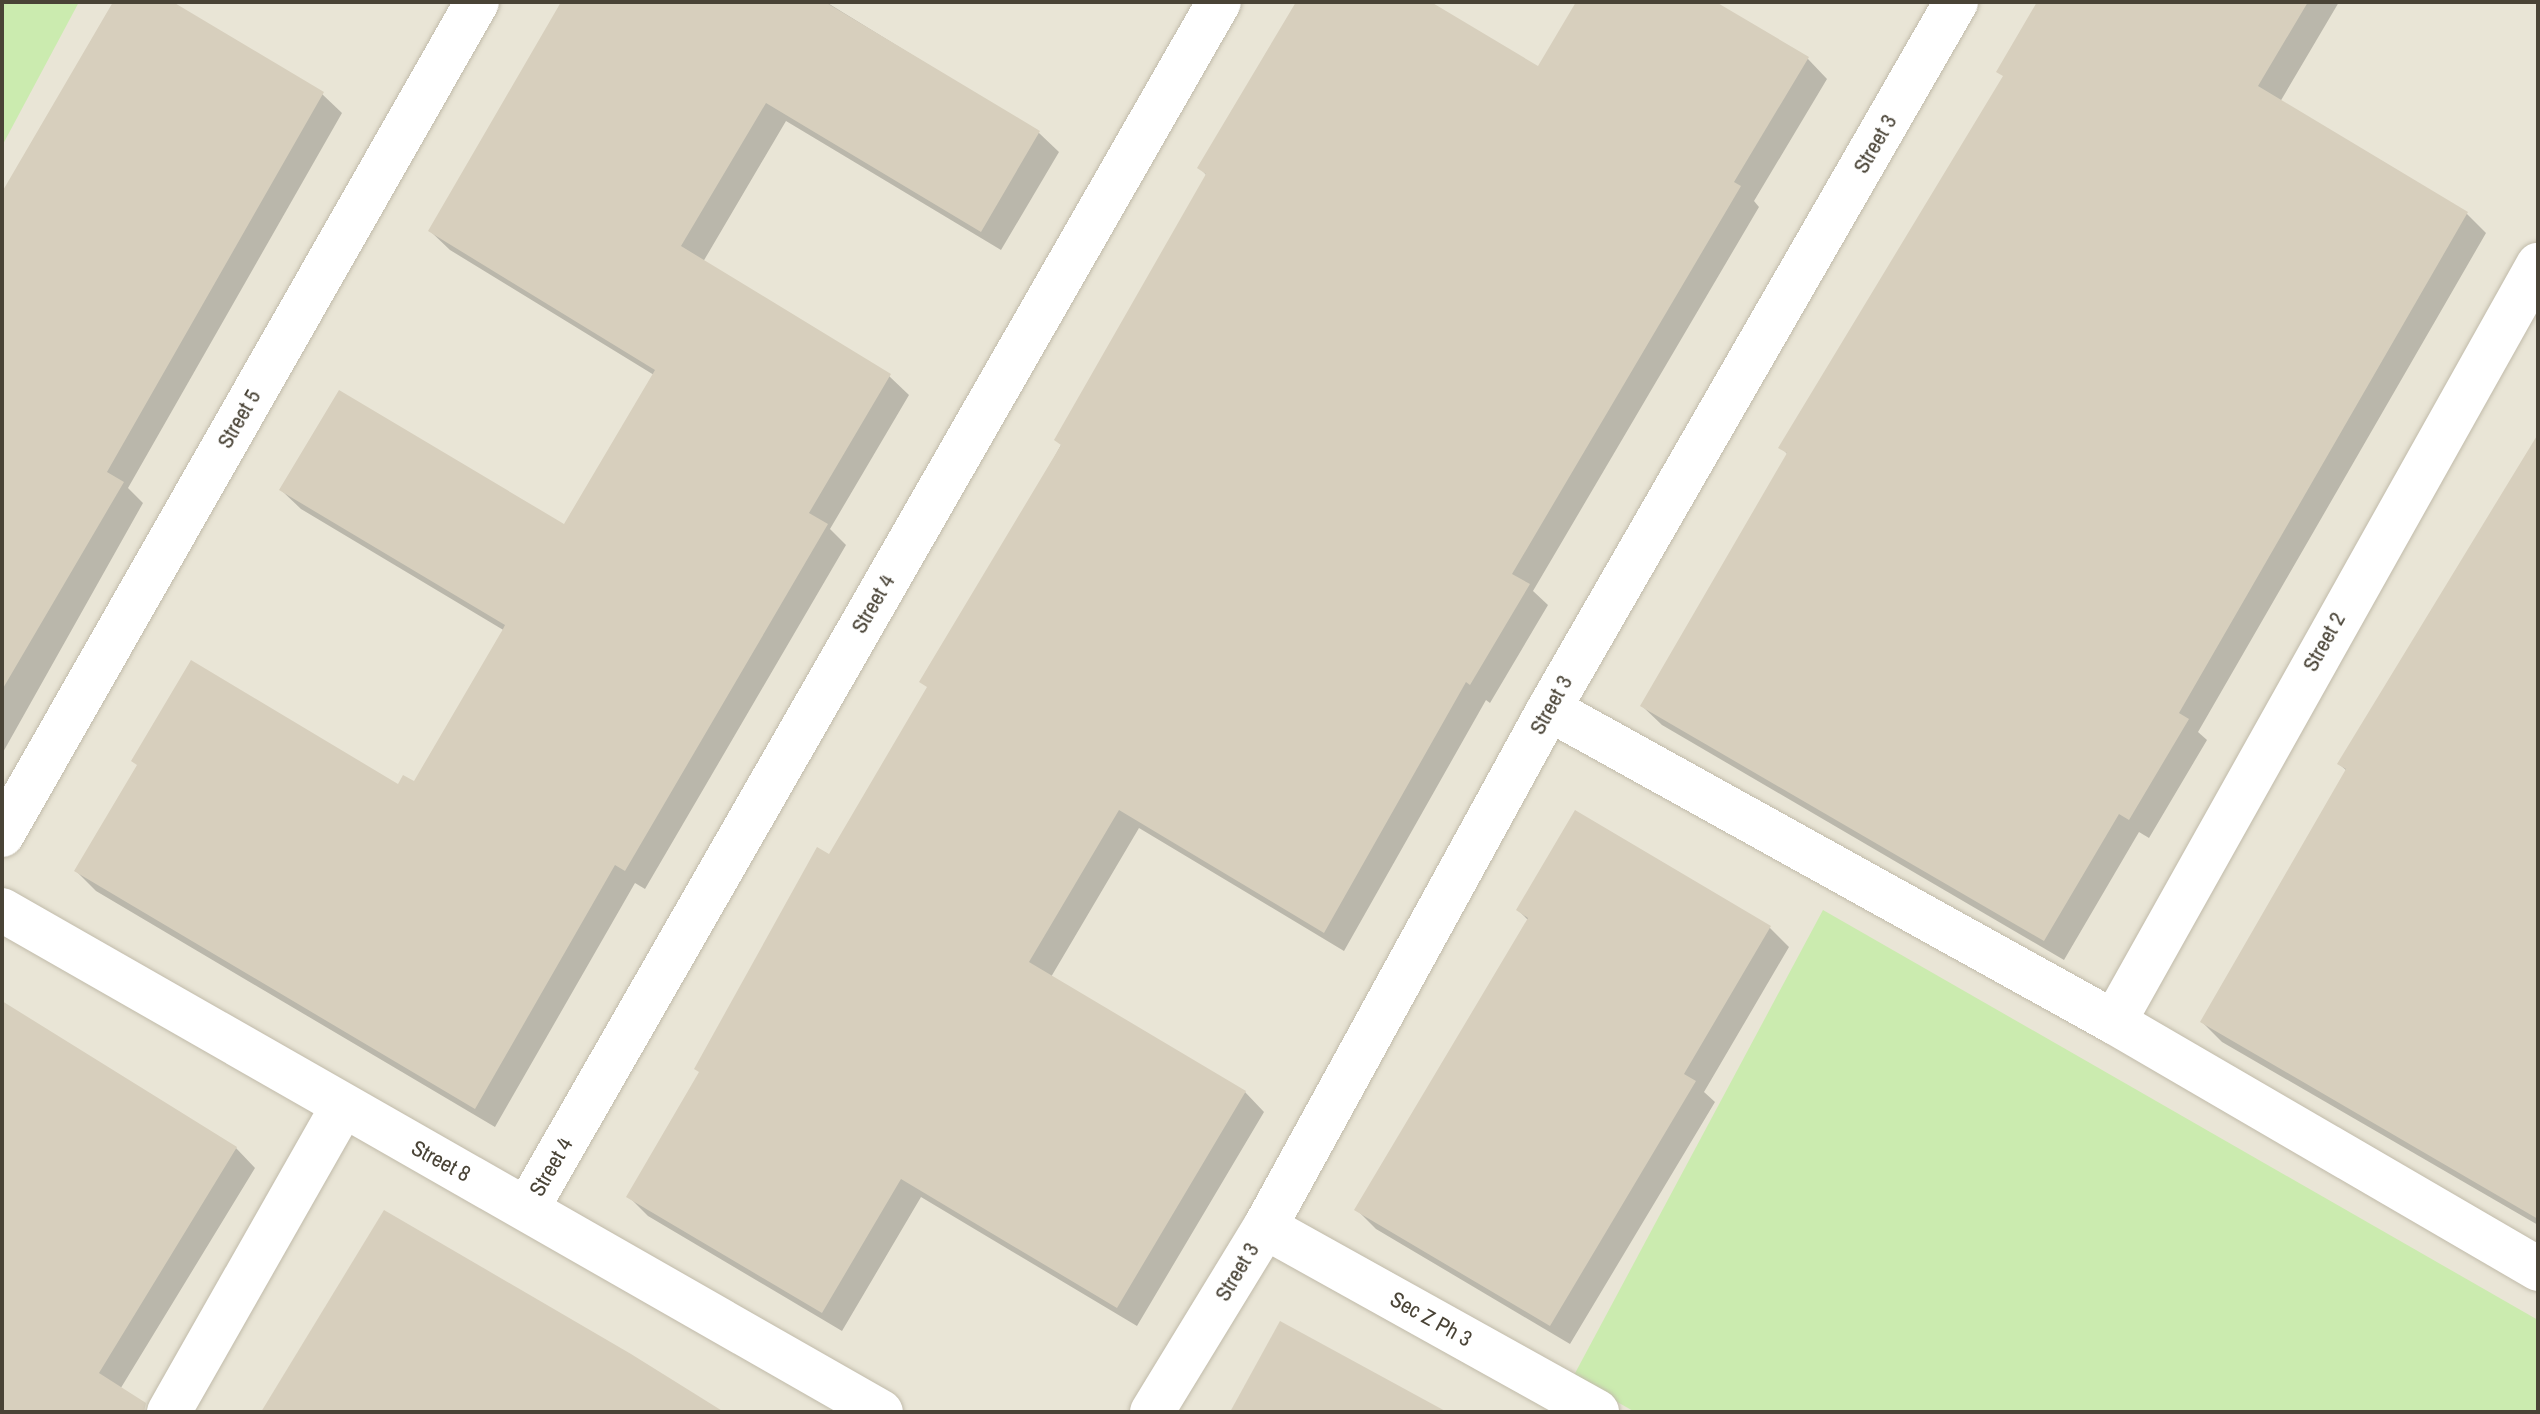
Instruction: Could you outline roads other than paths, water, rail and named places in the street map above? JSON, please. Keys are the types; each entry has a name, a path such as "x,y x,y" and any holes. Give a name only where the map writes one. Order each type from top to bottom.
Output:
{"street":[{"name":"Street 5","path":"2,835 477,2"},
{"name":"Street 4","path":"528,1207 1219,2"},
{"name":"Street 3","path":"1152,1412 1265,1227 1549,709 1956,2"},
{"name":"Street 2","path":"2114,1022 2538,265"},
{"path":"1549,709 2114,1022 2538,1269"},
{"name":"Street 8","path":"2,910 342,1108 528,1207 881,1412"},
{"path":"169,1412 342,1108"},
{"name":"Sec Z Ph 3","path":"1265,1227 1597,1412"}]}
